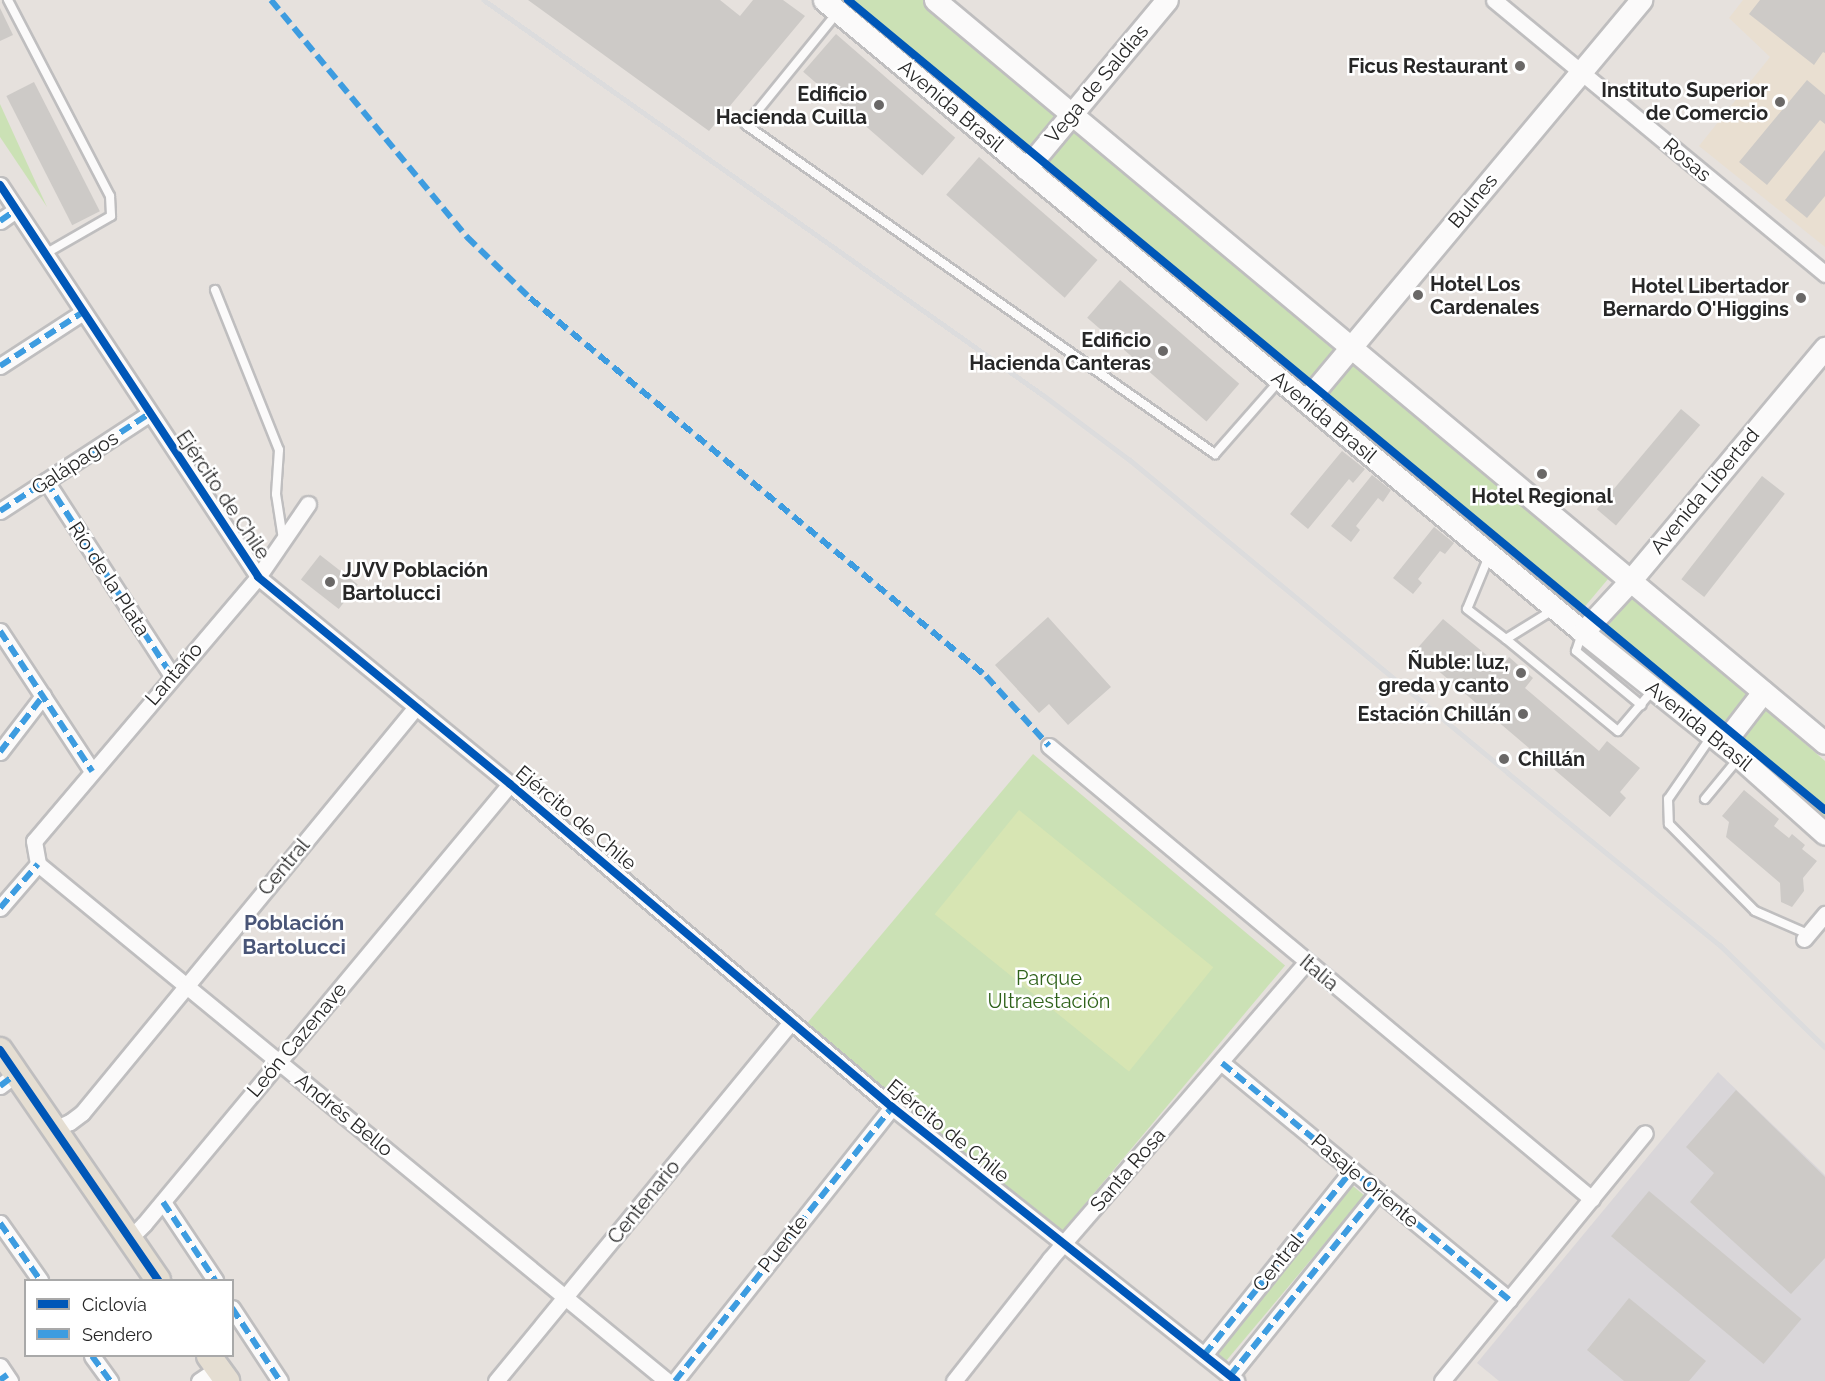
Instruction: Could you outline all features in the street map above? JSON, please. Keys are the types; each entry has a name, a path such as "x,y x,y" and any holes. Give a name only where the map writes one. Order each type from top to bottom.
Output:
{"main road":[{"path":"935,0 1825,744"},
{"name":"Vega de Saldías","path":"1026,169 1167,0"},
{"name":"Bulnes","path":"1306,401 1641,0"},
{"name":"Avenida Brasil","path":"831,6 1583,632 1647,697 1717,740 1825,834"},
{"name":"Avenida Libertad","path":"1583,632 1630,581 1825,348"},
{"path":"1717,740 1763,692"},
{"path":"0,1050 8,1080 54,1129 157,1279"}],"street":[{"name":"Rosas","path":"1494,0 1825,274"},
{"name":"Ejército de Chile","path":"0,185 258,577 510,784 892,1107 1063,1246 1233,1379"},
{"path":"0,221 16,210"},
{"path":"0,366 83,312"},
{"name":"Galápagos","path":"0,511 149,414"},
{"name":"Río de la Plata","path":"46,481 172,676"},
{"name":"Lantaño","path":"38,864 34,841 258,577 308,504"},
{"path":"0,631 93,771"},
{"path":"0,752 43,696"},
{"name":"Central","path":"54,1129 70,1122 82,1113 416,707"},
{"name":"Italia","path":"1049,746 1592,1199"},
{"name":"León Cazenave","path":"129,1239 163,1202 510,784"},
{"path":"0,908 38,864"},
{"name":"Andrés Bello","path":"38,864 667,1381"},
{"path":"1806,936 1825,914"},
{"name":"Santa Rosa","path":"954,1381 1063,1246 1222,1063 1306,962"},
{"name":"Centenario","path":"496,1381 791,1022"},
{"name":"Pasaje Oriente","path":"1222,1063 1509,1300"},
{"name":"Puente","path":"675,1381 892,1107"},
{"path":"1450,1378 1509,1300 1646,1133"},
{"name":"Central","path":"1204,1355 1352,1170"},
{"name":"Central","path":"1233,1379 1378,1192"},
{"path":"163,1202 213,1279"},
{"path":"0,1223 39,1279"},
{"path":"234,1311 280,1381"},
{"path":"93,1357 110,1381"}],"lane":[{"path":"8,0 110,196 111,216 45,254"},
{"path":"831,6 746,125 1215,454 1280,380"},
{"path":"215,290 279,450 276,494 283,540"},
{"path":"1490,555 1467,609 1618,731 1647,697"},
{"path":"1506,639 1555,609"},
{"path":"1717,740 1668,799 1669,824 1755,911 1806,936"},
{"path":"1705,799 1739,757"}],"shaded area":[{"name":"Instituto Superior de Comercio","path":"1743,0 1825,0 1825,247 1699,146 1770,57 1729,18"},
{"path":"1718,1072 1825,1175 1825,1381 1499,1381 1477,1363"}],"green space":[{"path":"835,0 924,0 1063,115 1027,160"},
{"path":"0,104 47,207 0,137"},
{"path":"1075,125 1335,351 1303,389 1042,163"},
{"path":"1350,359 1610,577 1578,615 1318,397"},
{"path":"1634,594 1825,761 1825,820 1602,633"},
{"name":"Parque Ultraestación","path":"1033,754 1285,965 1058,1236 806,1024"},
{"path":"1019,810 1213,967 1129,1071 935,914"},
{"path":"1347,1181 1365,1196 1226,1361 1208,1346"}],"building":[{"path":"528,0 720,0 740,16 753,0 783,0 805,16 709,131"},
{"path":"1760,0 1825,0 1825,53 1823,52 1814,65 1749,14"},
{"path":"0,8 13,35 0,41"},
{"name":"Edificio Hacienda Cuilla","path":"836,34 955,138 922,175 803,72"},
{"path":"1807,80 1825,95 1825,124 1820,120 1767,185 1739,162"},
{"path":"34,82 100,211 72,225 6,96"},
{"path":"1825,150 1825,196 1807,218 1785,200"},
{"path":"979,157 1097,260 1065,298 946,195"},
{"name":"Edificio Hacienda Canteras","path":"1120,280 1239,384 1206,421 1087,318"},
{"path":"1681,409 1700,425 1616,525 1597,509"},
{"path":"1342,451 1365,469 1353,483 1349,479 1308,529 1290,514"},
{"path":"1372,475 1391,490 1383,502 1378,498 1356,526 1360,530 1351,542 1331,526"},
{"path":"1762,476 1785,494 1704,597 1681,579"},
{"path":"1434,527 1454,543 1445,554 1440,551 1418,579 1422,583 1413,594 1393,578"},
{"name":"JJVV Población Bartolucci","path":"320,555 358,585 339,609 301,579"},
{"path":"1048,617 1111,687 1068,725 1049,704 1039,713 995,665"},
{"name":"Estación Chillán","path":"1443,619 1501,667 1509,657 1533,678 1525,688 1599,751 1607,741 1640,768 1620,792 1626,798 1610,817 1415,651"},
{"path":"1744,790 1779,819 1774,826 1789,838 1792,834 1805,845 1802,849 1817,861 1803,878 1804,891 1792,907 1781,902 1780,883 1726,837 1729,822 1722,816"},
{"path":"1736,1090 1825,1177 1825,1258 1791,1294 1690,1202 1714,1173 1686,1147"},
{"path":"1649,1191 1801,1319 1764,1364 1611,1236"},
{"path":"1629,1298 1706,1361 1689,1381 1624,1381 1587,1350"}],"railway":[{"path":"484,0 1043,395 1130,460 1720,945 1825,1047"}],"marked path":[{"path":"271,0 467,237 530,298 986,676 1049,746"},
{"path":"0,221 16,210"},
{"path":"0,366 83,312"},
{"path":"0,511 149,414"},
{"path":"46,481 172,676"},
{"path":"0,631 92,771"},
{"path":"0,752 43,696"},
{"path":"0,908 38,864"},
{"path":"1222,1063 1509,1300"},
{"path":"0,1086 16,1074"},
{"path":"675,1381 892,1107"},
{"path":"1204,1355 1352,1170"},
{"path":"1230,1376 1378,1192"},
{"path":"163,1202 214,1279"},
{"path":"0,1223 39,1279"},
{"path":"234,1311 280,1381"},
{"path":"93,1357 110,1381"},
{"path":"0,1380 7,1375"}],"cycle path":[{"path":"848,0 1825,810"},
{"path":"0,185 258,577 510,784 892,1107 1236,1381"},
{"path":"0,1050 157,1279"}],"place":[{"name":"Ficus Restaurant","path":"1520,66"},
{"name":"Instituto Superior de Comercio","path":"1780,102"},
{"name":"Edificio Hacienda Cuilla","path":"879,105"},
{"name":"Hotel Los Cardenales","path":"1418,295"},
{"name":"Hotel Libertador Bernardo O'Higgins","path":"1801,298"},
{"name":"Edificio Hacienda Canteras","path":"1163,351"},
{"name":"Hotel Regional","path":"1542,474"},
{"name":"JJVV Población Bartolucci","path":"330,582"},
{"name":"Ñuble: luz, greda y canto","path":"1521,673"},
{"name":"Estación Chillán","path":"1523,714"},
{"name":"Chillán","path":"1504,759"}],"district":[{"name":"Población Bartolucci","path":"294,935"}]}
